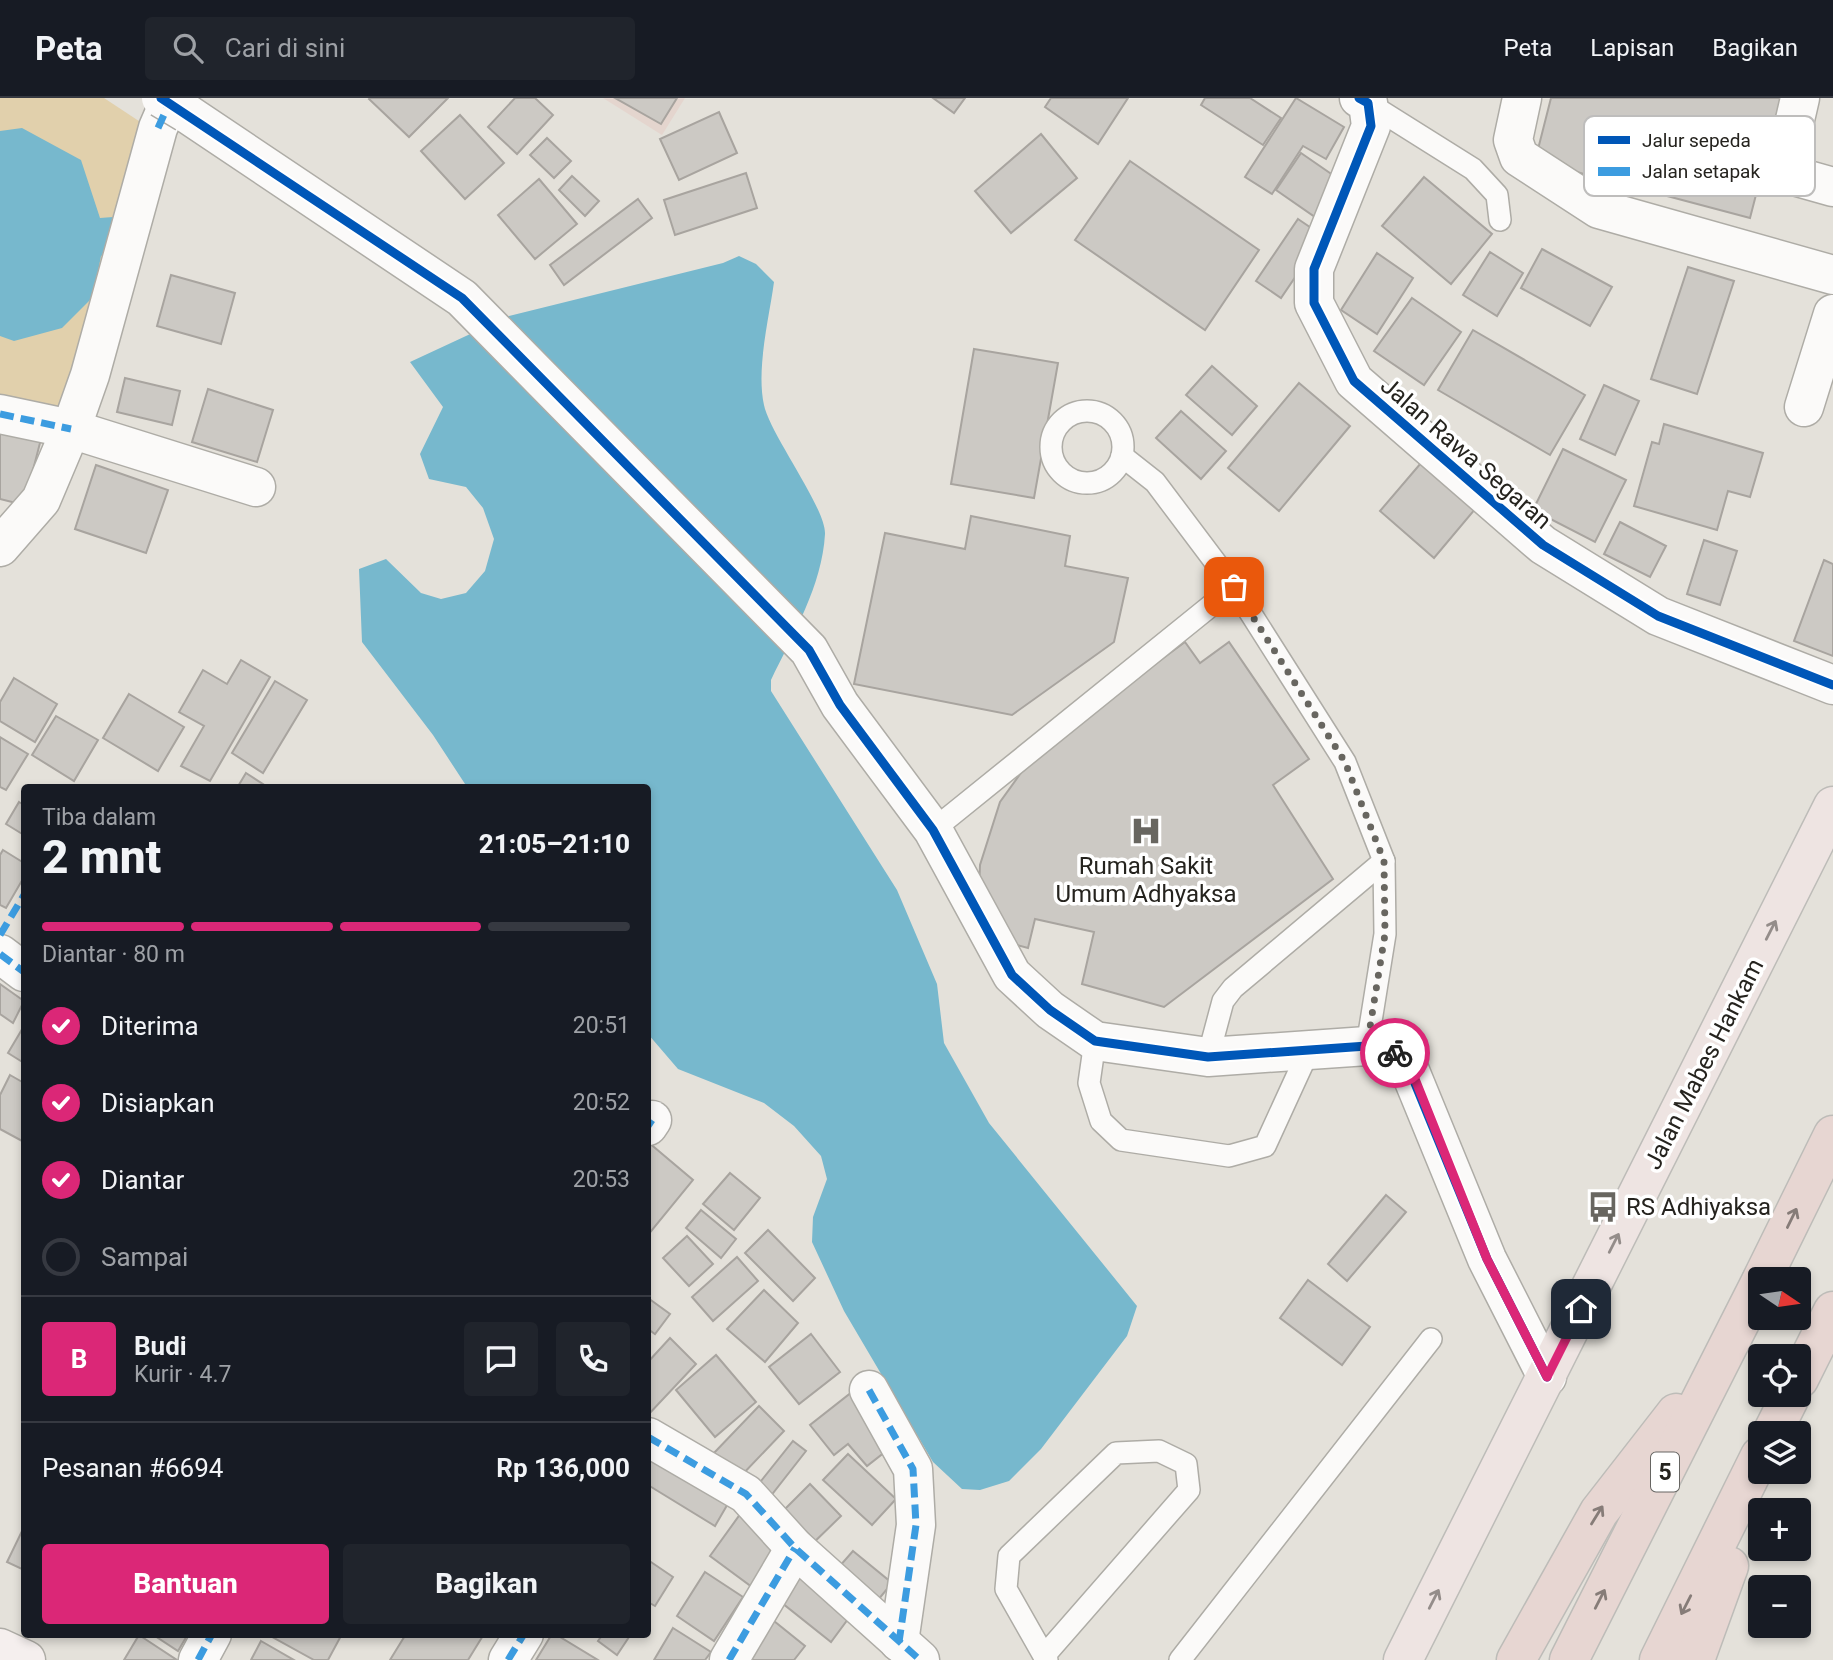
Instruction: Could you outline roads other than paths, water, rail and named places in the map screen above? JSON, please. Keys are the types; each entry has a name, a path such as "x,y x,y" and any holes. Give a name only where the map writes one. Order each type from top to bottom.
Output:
{"highway":[{"name":"5","path":"1768,1267 1833,1135"},
{"name":"5","path":"1569,1660 1748,1307"},
{"path":"1811,1356 1833,1311"},
{"path":"1516,1660 1598,1512 1732,1340"},
{"path":"1658,1660 1748,1480"},
{"path":"1695,1660 1760,1484"}],"main road":[{"name":"Jalan Mabes Hankam","path":"1404,1660 1833,806"},
{"path":"0,1648 26,1660"}],"street":[{"path":"1522,98 1513,140 1519,157 1599,209 1833,275"},
{"path":"1796,116 1800,98"},
{"name":"Jalan Rawa Segaran","path":"1363,100 1371,126 1367,142 1314,269 1314,303 1354,381 1543,545 1658,616 1833,685"},
{"path":"0,547 41,500 71,429 90,375 158,128 173,103 462,298 809,650 840,705 933,830 1013,975 1050,1010 1095,1041 1208,1057 1367,1046 1391,1050 1405,1059 1487,1259 1547,1377"},
{"path":"1815,182 1833,187"},
{"path":"1804,407 1833,314"},
{"path":"0,414 71,429 256,487"},
{"path":"0,954 21,970"},
{"path":"869,1390 914,1469 916,1525 909,1651"},
{"path":"651,1439 746,1494 795,1548 909,1651"},
{"path":"729,1660 795,1548"},
{"path":"198,1660 210,1638"},
{"path":"508,1660 522,1638"}],"lane":[{"path":"1363,100 1473,169 1497,195 1500,220"},
{"path":"1122,456 1154,482 1234,587 1345,762 1384,861 1385,934 1367,1046"},
{"path":"933,830 1234,587"},
{"path":"1208,1057 1223,1002 1233,988 1384,861"},
{"path":"1095,1041 1090,1083 1101,1121 1121,1140 1229,1156 1265,1146 1309,1050"},
{"path":"1180,1660 1431,1339"},
{"path":"1159,1451 1186,1464 1189,1490 1046,1658 1006,1589 1009,1556 1116,1453 1159,1451"}],"water":[{"path":"22,128 81,160 100,218 113,217 115,248 101,256 93,297 62,328 14,341 0,336 0,131"},
{"path":"739,256 756,264 774,282 762,363 762,395 770,423 817,508 825,534 823,553 812,591 771,680 771,691 897,890 937,984 944,1043 989,1123 1137,1306 1127,1336 1041,1449 1009,1481 980,1490 962,1489 933,1462 844,1311 812,1242 813,1217 827,1179 821,1156 794,1126 764,1103 678,1069 651,1038 651,784 465,784 433,735 362,642 359,569 386,559 421,593 441,599 466,593 485,571 494,539 483,508 466,487 429,479 420,454 443,407 410,362 509,316 723,263"}],"place":[{"name":"Rumah Sakit Umum Adhyaksa","path":"1146,831"},
{"name":"RS Adhiyaksa","path":"1603,1207"}]}
